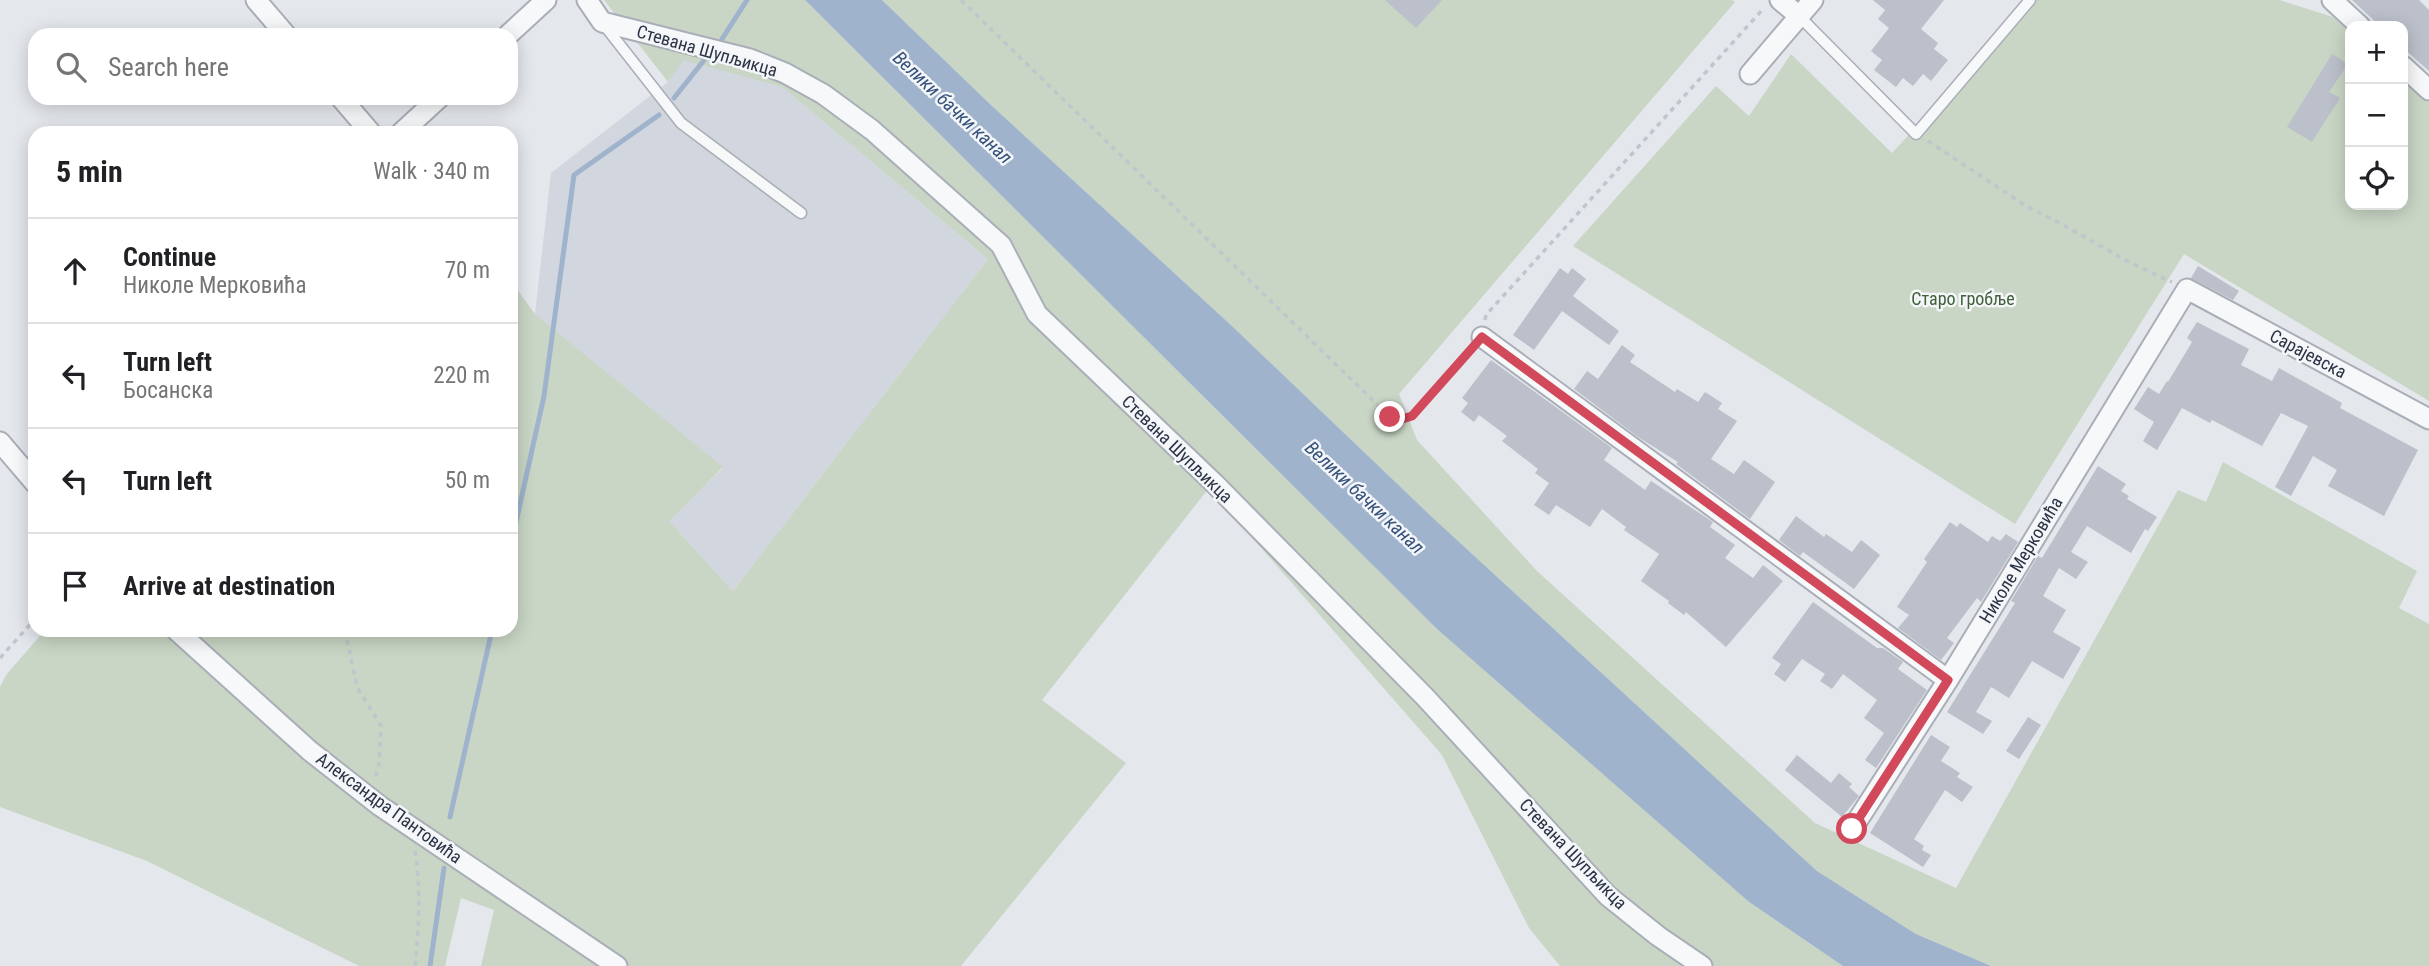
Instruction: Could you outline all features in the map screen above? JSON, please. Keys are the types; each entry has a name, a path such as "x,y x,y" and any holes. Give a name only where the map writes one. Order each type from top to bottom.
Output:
{"street":[{"path":"256,0 280,28"},
{"path":"515,28 545,0"},
{"path":"587,0 603,22"},
{"path":"1780,0 1799,16"},
{"path":"1750,74 1813,0"},
{"path":"2332,0 2355,21"},
{"name":"Стевана Шупљикца","path":"603,22 750,59 785,73 823,94 872,130 1000,245 1037,314 1214,483 1425,697 1608,896 1658,936 1702,966"},
{"path":"2408,71 2429,90"},
{"path":"347,105 365,126"},
{"path":"409,126 431,105"},
{"name":"Сарајевска","path":"2187,289 2429,419"},
{"name":"Николе Мерковића","path":"1852,829 1948,680 2187,289"},
{"path":"1482,337 1948,680"},
{"path":"0,442 28,475"},
{"name":"Александра Пантовића","path":"184,637 310,751 370,798 618,966"}],"lane":[{"path":"1799,16 1916,134 2030,0"},
{"path":"603,22 681,122 801,213"}],"path":[{"path":"961,0 1390,417 1402,419 1412,416 1482,337 1486,315 1772,0"},
{"path":"1916,134 2026,206 2129,262 2187,289"},
{"path":"0,658 28,627"},
{"path":"346,637 357,687 382,726 379,764 370,798"},
{"path":"405,823 418,871 415,966"}],"shaded area":[{"path":"684,59 782,87 988,259 733,591 668,520 723,468 535,314 551,173 668,82"}],"green space":[{"path":"604,0 805,0 1437,629 1749,902 1843,966 1560,966 1529,928 1442,755 1209,488 1042,700 1126,763 961,966 481,966 494,910 461,898 445,966 359,966 147,861 0,807 0,687 6,675 39,637 518,637 518,291 535,314 723,467 669,521 733,591 988,259 782,87 684,60 668,82"},
{"path":"882,0 1732,0 1735,2 1399,394 1417,440 1537,571 1815,823 1956,888 2178,490 2206,502 2223,462 2417,571 2399,608 2429,624 2429,966 1991,966 1916,934 1817,871 1432,517 1232,326 991,105"},
{"name":"Старо гробље","path":"2033,0 2279,0 2333,17 2345,28 2345,210 2408,210 2408,79 2429,96 2429,401 2184,254 2015,524 1573,246 1716,86 1749,116 1791,54 1892,153"}],"water":[{"name":"Велики бачки канал","path":"805,0 882,0 991,105 1232,326 1432,517 1817,871 1916,934 1991,966 1843,966 1749,902 1437,629"}],"building":[{"path":"1385,0 1442,0 1416,28"},
{"path":"1873,0 1944,0 1921,29 1938,43 1934,49 1948,60 1931,81 1923,74 1913,86 1903,78 1896,87 1874,70 1882,60 1871,51 1889,28 1878,19 1885,10"},
{"path":"2352,0 2419,0 2429,10 2429,71 2408,52 2408,21 2375,21"},
{"path":"2332,54 2345,62 2345,68 2329,92 2340,98 2312,142 2287,127"},
{"path":"2198,266 2239,291 2233,300 2191,278"},
{"path":"1560,268 1568,274 1572,268 1586,279 1573,296 1619,331 1609,345 1562,311 1534,350 1513,335"},
{"path":"2197,322 2249,349 2241,365 2272,381 2279,368 2342,403 2340,408 2418,450 2384,516 2328,486 2337,470 2313,456 2291,496 2275,487 2308,426 2281,413 2262,446 2182,408 2157,450 2143,441 2154,422 2134,409 2148,387 2159,394 2168,382 2192,342 2187,338"},
{"path":"1622,345 1635,355 1630,362 1675,392 1677,389 1698,402 1705,392 1722,403 1718,409 1737,421 1711,459 1734,474 1744,460 1775,482 1750,519 1676,464 1678,462 1638,437 1574,389 1587,371 1598,379"},
{"path":"1491,360 1612,448 1604,460 1645,490 1651,481 1713,522 1710,527 1735,545 1725,558 1753,578 1763,565 1783,581 1726,647 1686,612 1684,615 1641,581 1659,554 1624,530 1626,527 1602,509 1590,527 1556,505 1549,515 1534,505 1549,483 1535,473 1538,469 1502,441 1507,436 1479,415 1474,422 1461,412 1468,403 1462,398"},
{"path":"2098,466 2126,484 2121,491 2129,496 2127,499 2157,517 2148,531 2145,529 2131,553 2087,526 2071,552 2088,562 2076,579 2059,568 2043,596 2066,610 2053,632 2081,648 2063,679 2032,661 2009,698 1991,687 1976,712 1992,721 1983,734 1947,712 2015,603 2011,601 2038,556 2042,558"},
{"path":"1796,516 1824,537 1826,534 1852,552 1861,540 1880,555 1854,589 1803,552 1800,556 1779,540"},
{"path":"1950,522 1957,527 1960,523 1988,542 1992,536 2000,541 2006,534 2018,542 1981,602 1977,598 1947,638 1954,643 1941,660 1898,628 1909,615 1897,607 1927,562 1924,559"},
{"path":"1813,602 1877,648 1883,648 1903,662 1898,669 1927,690 1876,768 1865,760 1884,733 1864,718 1877,700 1843,674 1832,689 1820,681 1825,674 1802,659 1785,682 1774,674 1781,664 1772,658"},
{"path":"2028,717 2041,725 2019,759 2006,751"},
{"path":"1931,735 1950,747 1941,761 1960,773 1957,777 1973,787 1962,802 1945,790 1914,839 1924,846 1922,850 1931,855 1923,867 1870,833"},
{"path":"1797,755 1831,783 1839,773 1852,784 1849,787 1859,796 1842,817 1785,770"}],"waterway":[{"path":"722,39 747,0"},
{"path":"674,98 705,59"},
{"path":"518,513 544,396 574,175 659,115"},
{"path":"450,817 490,637"},
{"path":"430,966 444,868"}],"route":[{"path":"1390,417 1402,419 1412,416 1482,337 1948,680 1852,829"}]}
